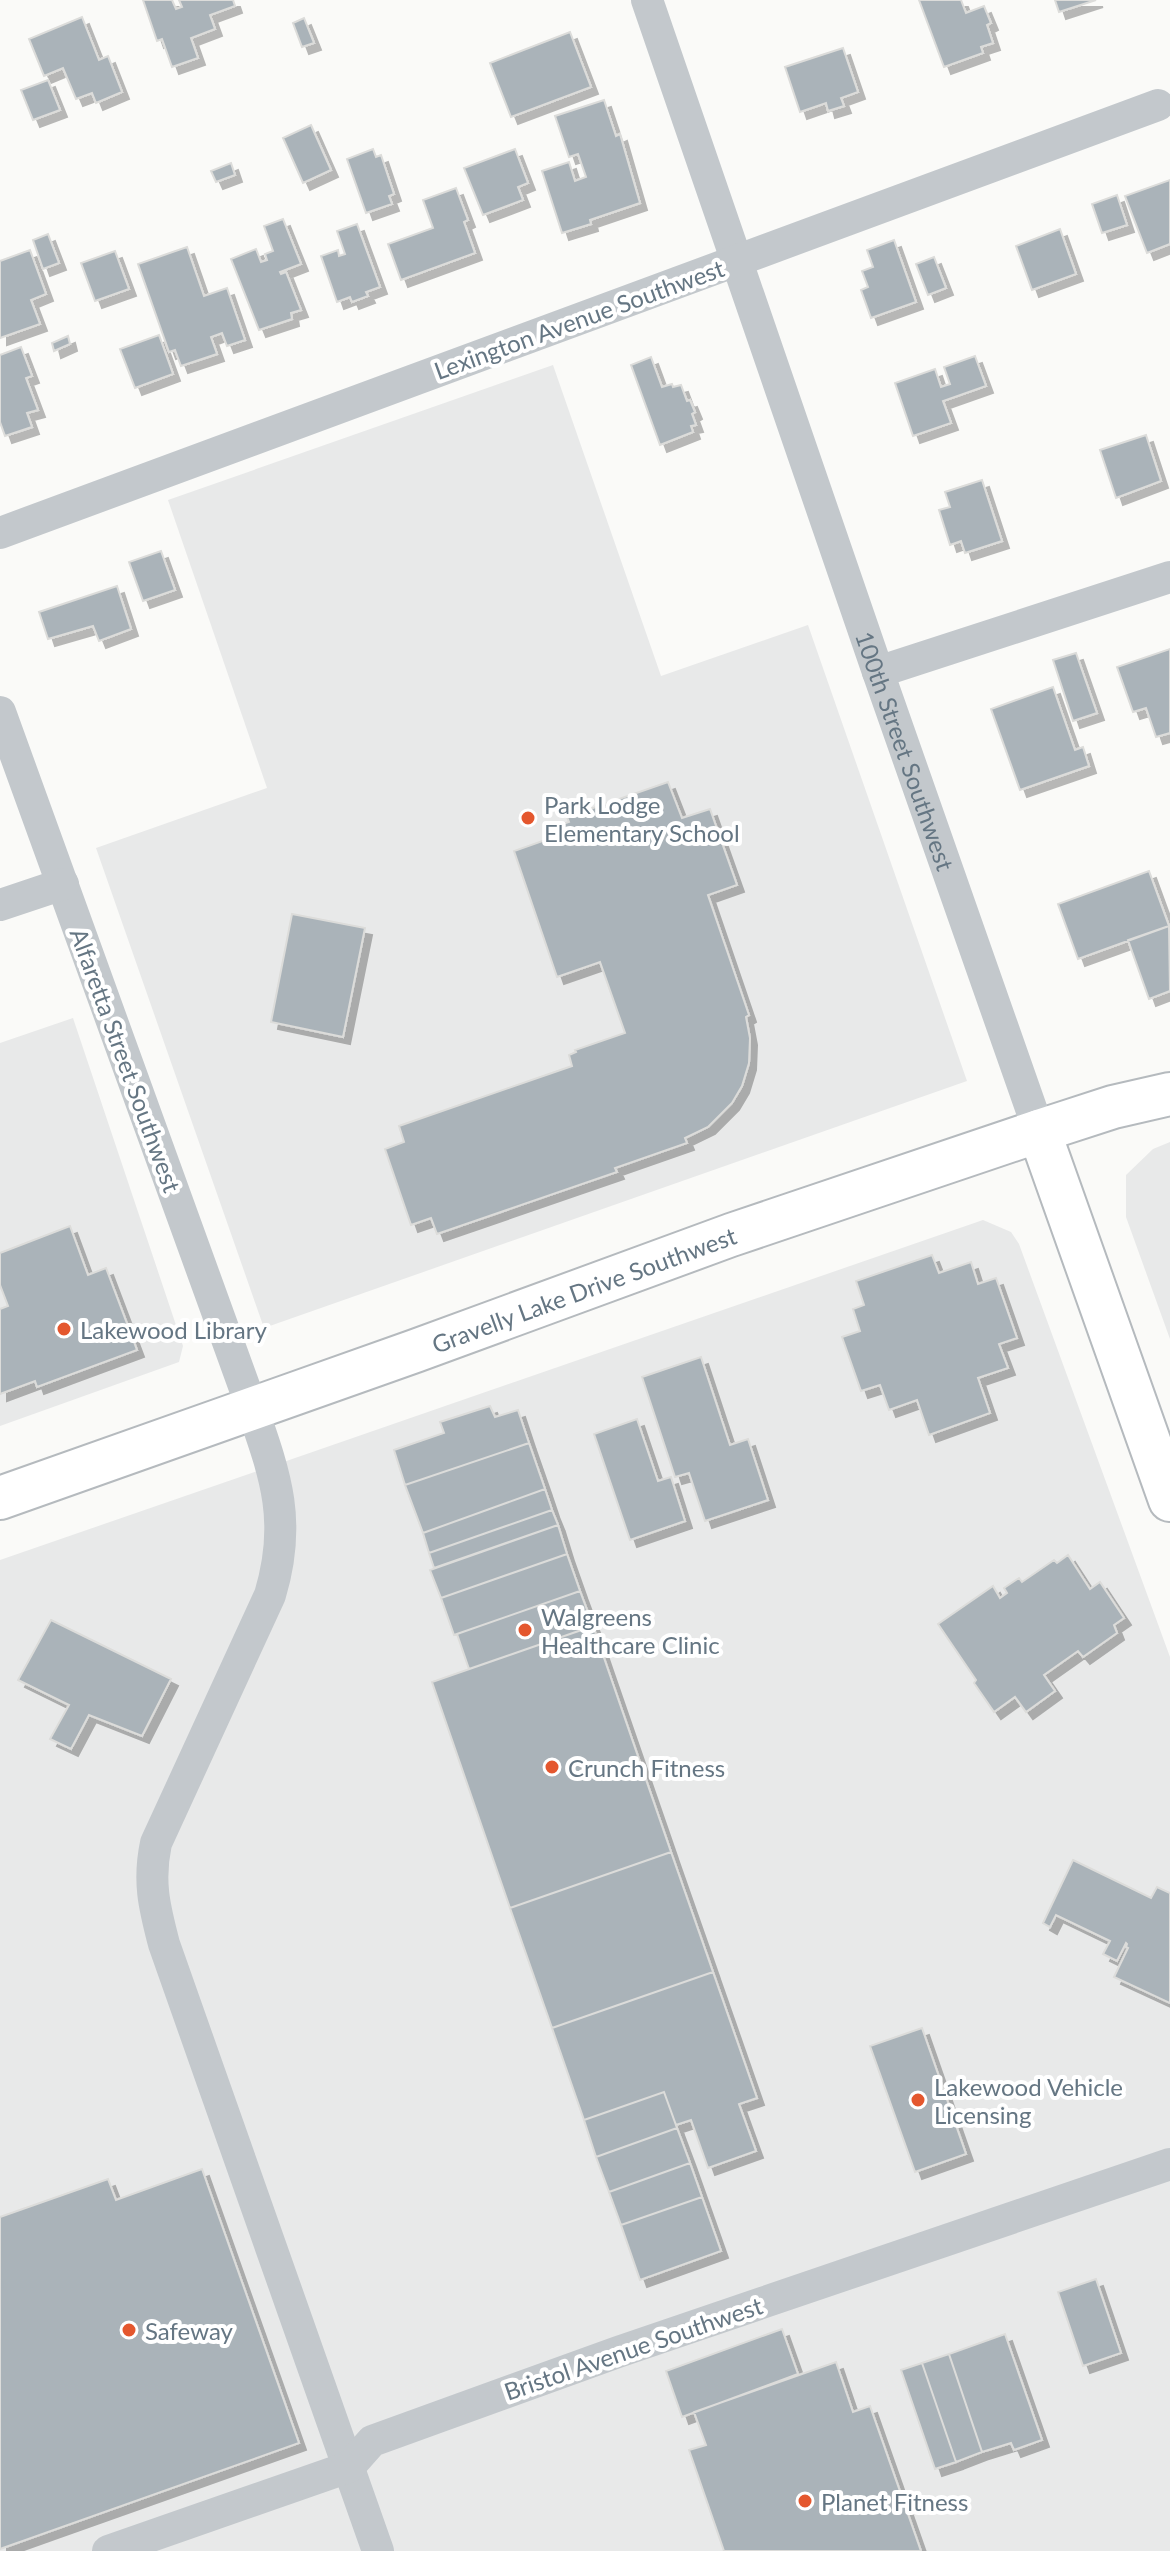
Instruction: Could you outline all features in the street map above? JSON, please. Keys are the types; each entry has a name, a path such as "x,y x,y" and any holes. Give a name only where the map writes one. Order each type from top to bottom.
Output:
{"main road":[{"name":"Gravelly Lake Drive Southwest","path":"0,1498 731,1235 1113,1107 1170,1094"},
{"name":"100th Street Southwest","path":"1039,1131 1170,1500"}],"street":[{"name":"100th Street Southwest","path":"647,0 1039,1131"},
{"name":"Lexington Avenue Southwest","path":"0,533 1158,105"},
{"path":"878,672 1170,577"},
{"name":"Alfaretta Street Southwest","path":"0,712 252,1408 278,1492 281,1521 278,1565 270,1595 156,1843 151,1885 164,1944 378,2551"},
{"path":"0,905 63,884"},
{"name":"Bristol Avenue Southwest","path":"108,2551 349,2467 372,2441 618,2352 1170,2164"}],"shaded area":[{"name":"Park Lodge Elementary School","path":"553,365 661,676 808,625 967,1081 264,1328 96,848 267,788 168,500"},
{"path":"73,1018 183,1346 179,1362 0,1426 0,1043"},
{"path":"1170,1142 1170,1339 1126,1217 1126,1175 1153,1149"},
{"path":"983,1220 1011,1232 1019,1244 1170,1657 1170,2551 0,2551 0,1560"}],"building":[{"path":"143,0 172,0 176,9 182,7 179,0 233,0 235,6 210,15 215,29 191,38 198,58 172,67 162,39 157,41"},
{"path":"919,0 961,0 966,13 984,6 991,23 987,25 993,43 981,47 983,53 944,67"},
{"path":"1055,0 1096,0 1059,12"},
{"path":"82,17 99,60 108,56 122,92 96,103 92,93 76,99 63,68 44,76 29,39"},
{"path":"304,18 314,43 302,47 293,23"},
{"path":"570,32 591,87 511,117 490,63"},
{"path":"843,48 858,92 841,98 844,106 828,111 826,103 800,112 785,67"},
{"path":"48,80 60,110 33,120 21,90"},
{"path":"604,100 616,136 620,134 640,203 562,233 542,171 569,162 575,181 586,177 578,154 569,157 555,116"},
{"path":"311,125 331,170 303,183 283,138"},
{"path":"373,149 376,157 381,155 394,194 389,196 392,204 366,213 347,159"},
{"path":"515,149 528,183 518,187 523,200 483,215 464,168"},
{"path":"231,163 235,175 216,182 211,171"},
{"path":"1170,180 1170,244 1147,253 1125,196"},
{"path":"456,188 468,220 464,222 475,253 401,280 388,244 433,228 423,200"},
{"path":"1117,195 1127,225 1102,233 1092,204"},
{"path":"283,219 301,264 280,272 286,272 301,310 291,313 292,319 259,330 231,259 256,249 261,262 267,260 265,254 273,251 264,226"},
{"path":"357,224 380,287 352,302 350,297 337,302 321,256 338,250 339,256 345,254 337,231"},
{"path":"1060,229 1076,274 1032,290 1016,246"},
{"path":"48,234 59,263 43,269 33,240"},
{"path":"894,240 916,302 871,318 861,290 868,287 862,271 873,267 867,250"},
{"path":"187,247 204,296 227,288 245,340 227,346 222,333 211,337 217,354 181,366 175,350 169,352 138,264"},
{"path":"30,250 46,294 31,300 40,324 0,338 0,261"},
{"path":"115,251 129,289 95,301 81,263"},
{"path":"934,257 946,288 928,295 916,264"},
{"path":"159,335 173,374 135,388 120,349"},
{"path":"68,336 70,344 54,351 52,343"},
{"path":"21,347 32,376 26,378 38,410 27,413 32,427 5,436 0,422 0,355"},
{"path":"975,356 986,386 943,401 951,423 913,436 895,383 935,369 941,387 950,384 944,367"},
{"path":"651,357 662,387 681,385 695,412 692,414 696,425 691,426 693,432 660,445 631,365"},
{"path":"1146,435 1161,481 1116,498 1100,450"},
{"path":"982,480 1002,541 965,553 961,541 950,545 939,510 950,507 945,492"},
{"path":"161,551 175,590 143,601 129,562"},
{"path":"117,586 131,629 99,641 93,626 48,639 39,612"},
{"path":"1170,649 1170,733 1156,737 1146,708 1133,712 1117,667"},
{"path":"1076,653 1097,713 1073,721 1053,660"},
{"path":"1053,687 1075,750 1083,747 1089,766 1020,790 991,709"},
{"path":"668,782 682,818 710,809 737,885 708,895 749,1015 746,1017 750,1038 749,1063 742,1086 732,1103 708,1127 685,1138 687,1143 615,1168 617,1172 437,1234 431,1218 411,1225 385,1149 404,1142 399,1126 572,1066 569,1055 575,1050 625,1033 600,962 557,977 514,851 557,836 554,827 569,822 567,817"},
{"path":"1149,871 1169,926 1078,959 1058,904"},
{"path":"292,914 365,928 343,1037 271,1022"},
{"path":"1169,926 1170,991 1149,999 1128,940"},
{"name":"Lakewood Library","path":"70,1226 88,1275 106,1268 137,1350 37,1387 35,1381 0,1394 0,1309 8,1306 0,1285 0,1253"},
{"path":"932,1255 939,1273 971,1262 978,1284 996,1278 1017,1338 999,1344 1008,1368 978,1378 990,1413 929,1435 917,1400 889,1410 880,1385 861,1391 842,1337 860,1331 853,1309 864,1305 856,1281"},
{"path":"701,1357 730,1445 748,1439 768,1500 705,1521 689,1473 675,1477 642,1377"},
{"path":"490,1406 495,1417 518,1410 529,1443 405,1485 394,1450 444,1433 440,1422"},
{"path":"637,1419 658,1481 671,1477 685,1521 630,1540 594,1434"},
{"path":"529,1443 545,1489 423,1533 405,1485"},
{"path":"545,1489 552,1510 429,1553 423,1533"},
{"path":"552,1510 558,1525 434,1568 429,1553"},
{"path":"558,1525 567,1554 441,1598 430,1570"},
{"path":"567,1554 580,1591 454,1635 441,1598"},
{"path":"1068,1555 1090,1589 1100,1582 1124,1618 1114,1625 1117,1633 1083,1657 1078,1651 1044,1675 1055,1691 1026,1712 1015,1697 994,1712 938,1624 993,1586 1000,1598 1007,1593 1004,1588 1019,1578 1022,1582 1054,1560 1057,1563"},
{"name":"Walgreens Healthcare Clinic","path":"580,1591 593,1626 469,1669 457,1634"},
{"path":"51,1620 171,1679 142,1736 89,1715 71,1749 50,1739 69,1705 18,1680"},
{"name":"Crunch Fitness","path":"593,1626 671,1852 510,1908 432,1682"},
{"path":"671,1852 713,1972 552,2028 510,1908"},
{"path":"1073,1860 1151,1898 1157,1887 1170,1893 1170,2003 1114,1977 1128,1948 1126,1943 1117,1961 1103,1954 1110,1941 1056,1915 1050,1927 1043,1923"},
{"path":"713,1972 757,2098 739,2104 756,2151 708,2168 691,2120 676,2125 664,2092 584,2120 552,2028"},
{"name":"Lakewood Vehicle Licensing","path":"922,2028 966,2154 915,2172 870,2046"},
{"path":"664,2092 677,2128 596,2157 584,2120"},
{"path":"677,2128 690,2163 609,2192 596,2157"},
{"path":"690,2163 702,2197 621,2225 609,2192"},
{"name":"Safeway","path":"202,2169 299,2443 0,2549 0,2217 108,2179 116,2200"},
{"path":"702,2197 721,2251 640,2280 621,2225"},
{"path":"1096,2279 1121,2353 1083,2366 1058,2292"},
{"path":"782,2329 798,2374 682,2417 666,2371"},
{"path":"1005,2334 1042,2440 1014,2450 1011,2443 982,2452 949,2354"},
{"path":"949,2354 982,2452 956,2462 922,2363"},
{"name":"Planet Fitness","path":"836,2362 853,2412 870,2406 921,2551 724,2551 689,2450 706,2445 694,2412"},
{"path":"922,2363 956,2462 935,2469 901,2370"}],"place":[{"name":"Park Lodge Elementary School","path":"528,818"},
{"name":"Lakewood Library","path":"64,1329"},
{"name":"Walgreens Healthcare Clinic","path":"525,1630"},
{"name":"Crunch Fitness","path":"552,1767"},
{"name":"Lakewood Vehicle Licensing","path":"918,2100"},
{"name":"Safeway","path":"129,2330"},
{"name":"Planet Fitness","path":"805,2501"}]}
